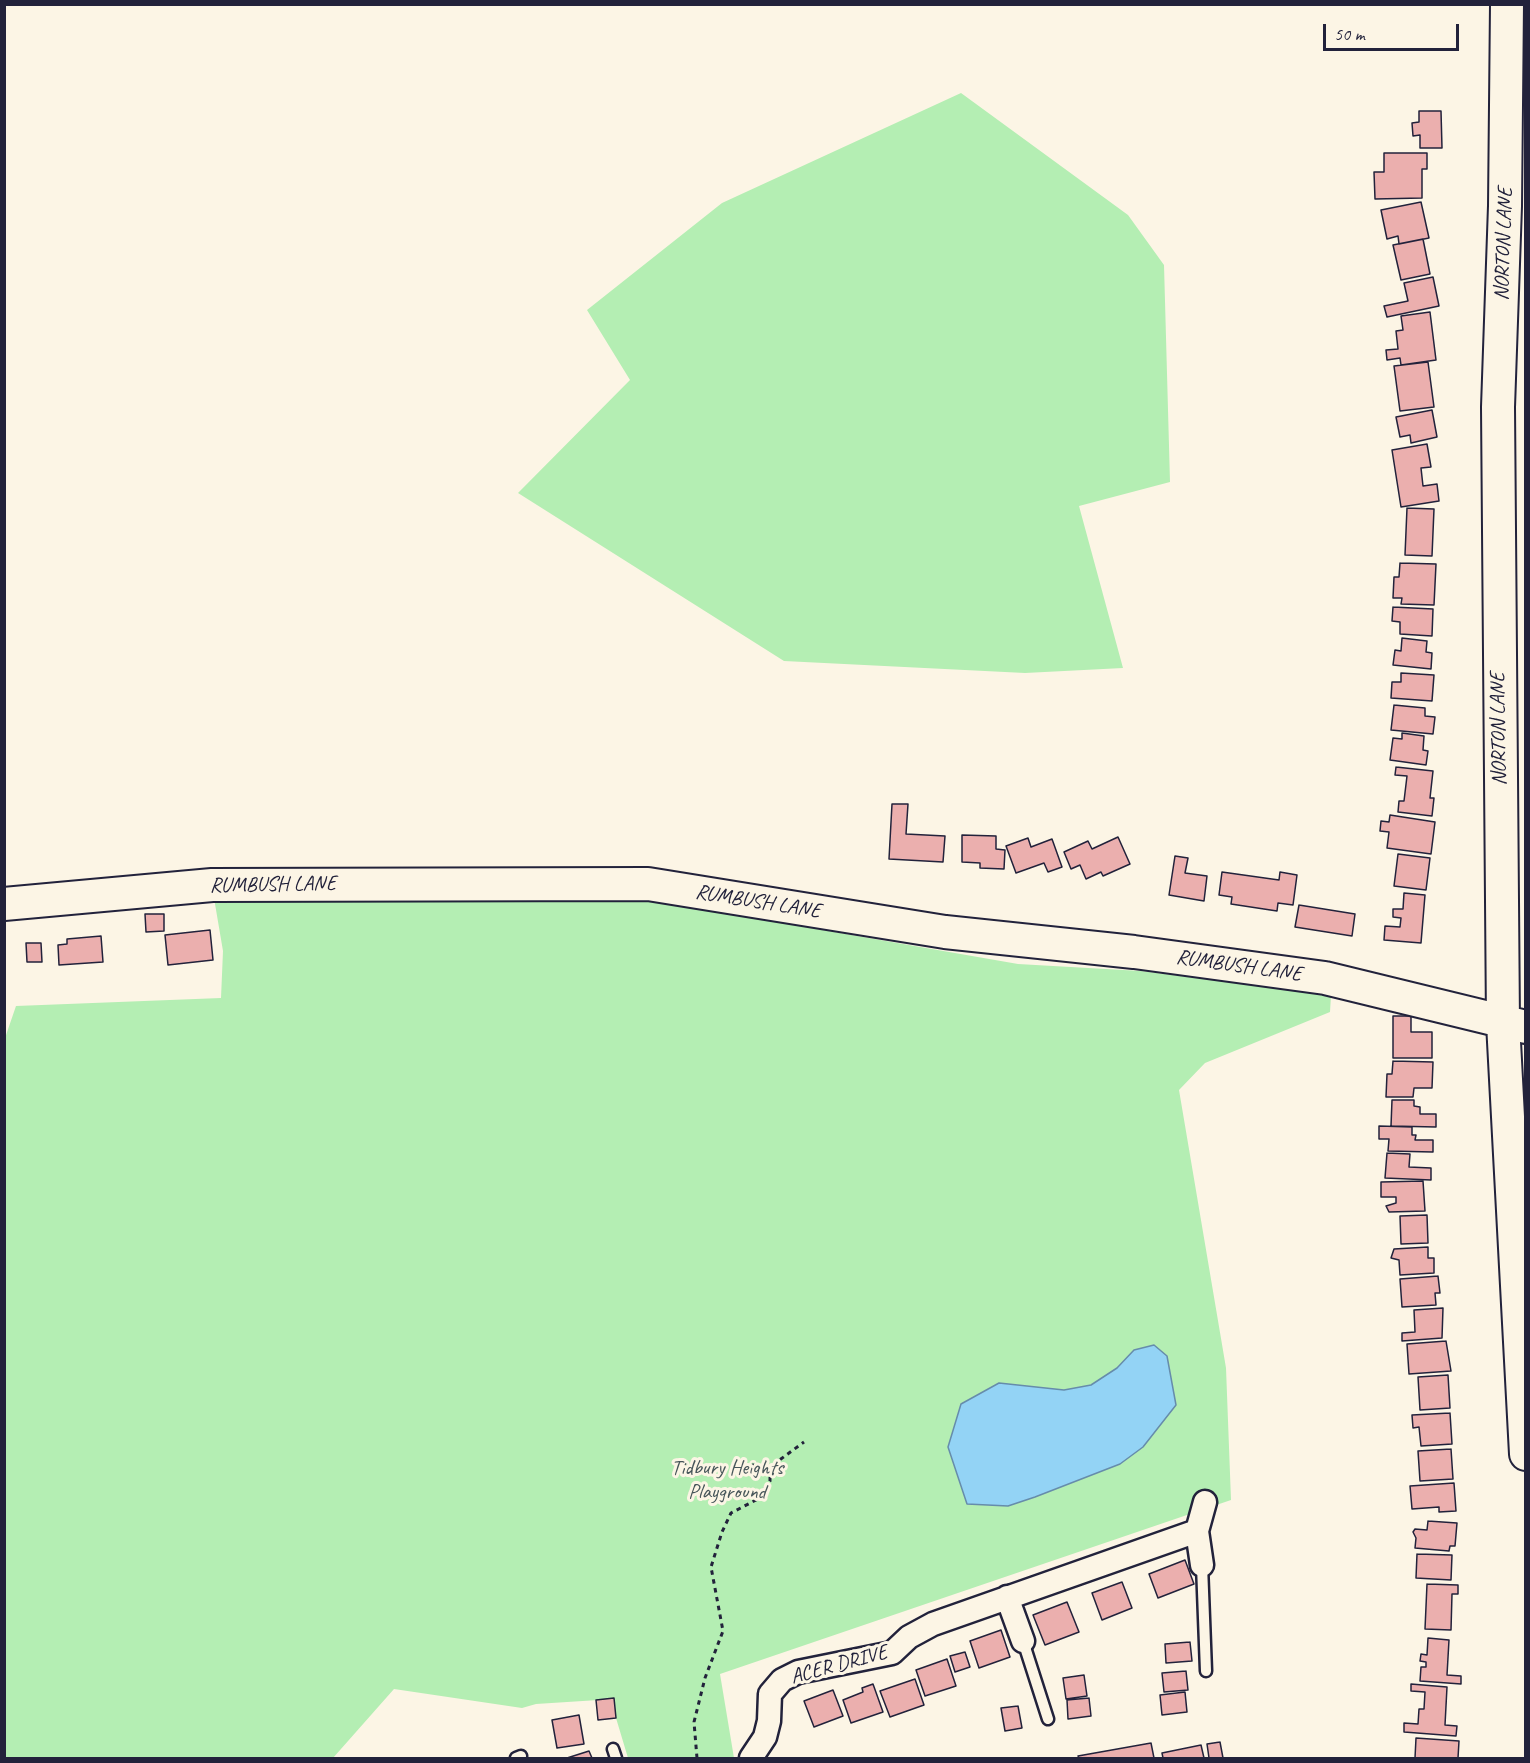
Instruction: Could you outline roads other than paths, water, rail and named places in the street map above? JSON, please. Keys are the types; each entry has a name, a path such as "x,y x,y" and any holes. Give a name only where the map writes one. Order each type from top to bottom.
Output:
{"street":[{"name":"NORTON LANE","path":"1507,4 1505,206 1498,407 1526,1454"},
{"name":"RUMBUSH LANE","path":"4,904 212,885 648,885 945,932 1134,952 1325,978 1514,1025"},
{"path":"1202,1565 1197,1531 1205,1502"},
{"name":"ACER DRIVE","path":"752,1758 765,1737 770,1721 770,1695 782,1680 798,1672 892,1653 909,1637 933,1624 1197,1531"},
{"path":"1007,1597 1023,1641"}],"lane":[{"path":"1202,1565 1206,1671"},
{"path":"1023,1641 1048,1719"}],"water":[{"path":"1154,1345 1167,1356 1176,1405 1143,1447 1120,1464 1008,1506 967,1504 948,1447 961,1404 999,1383 1064,1390 1091,1385 1117,1368 1134,1350"}],"park label":[{"name":"Tidbury Heights Playground","path":"727,1480"}]}
